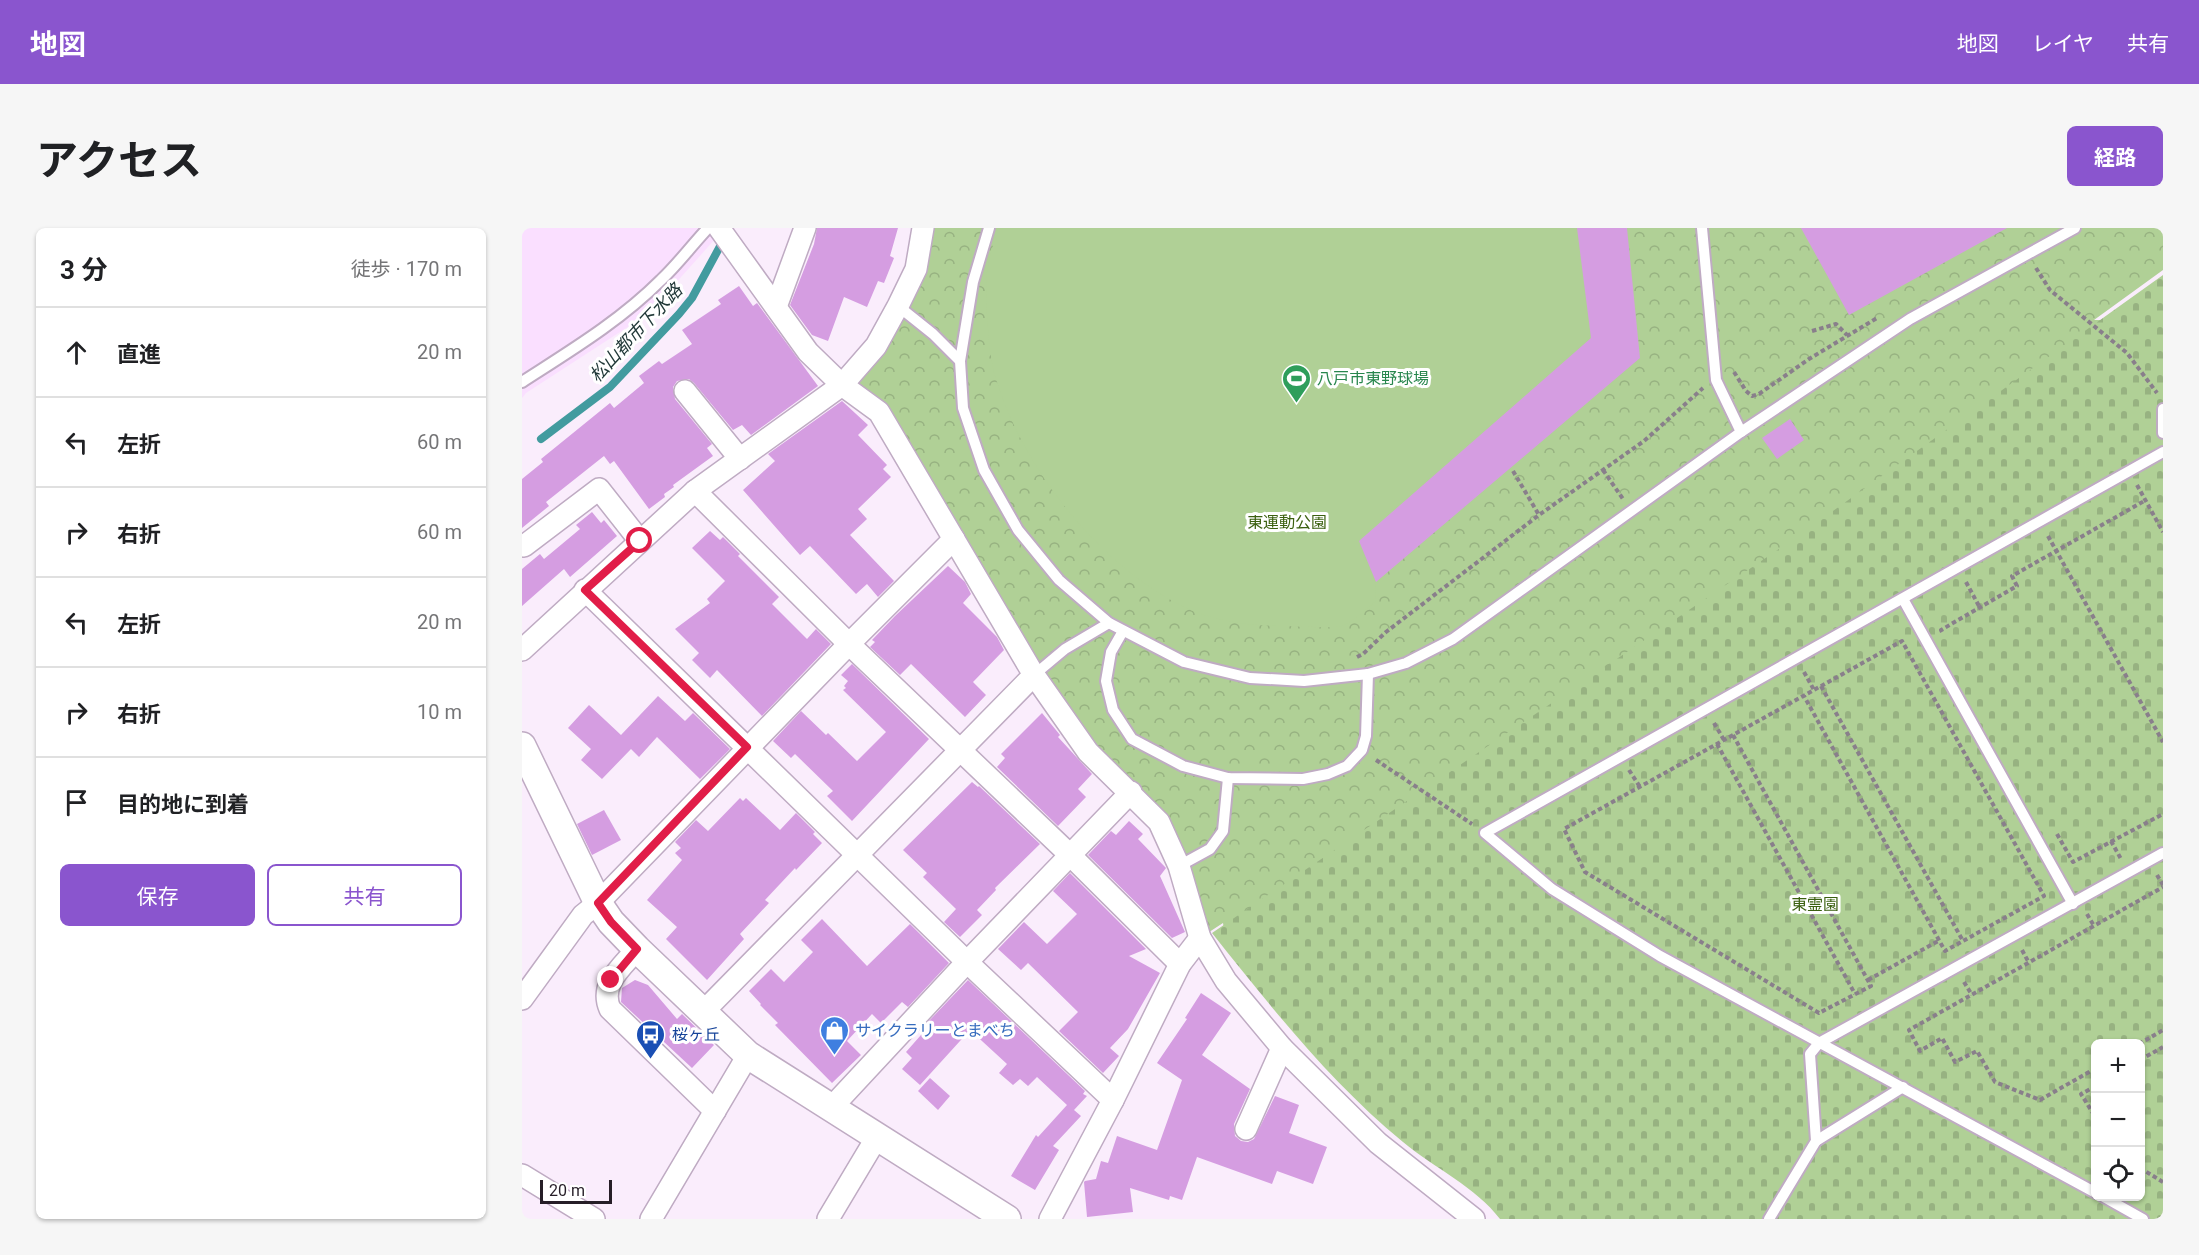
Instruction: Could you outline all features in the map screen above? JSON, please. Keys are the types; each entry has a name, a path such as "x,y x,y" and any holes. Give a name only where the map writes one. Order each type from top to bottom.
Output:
{"street":[{"path":"719,228 808,352 842,385 879,412 1034,675 1088,752 1159,822 1179,866 1200,938 1226,981 1282,1047 1378,1143 1474,1219"},
{"path":"776,307 805,228"},
{"path":"522,650 695,491 842,385 876,346 898,306 916,268 923,228"},
{"path":"685,391 740,459"},
{"path":"524,546 599,489 640,541"},
{"path":"695,491 849,644 1069,854 1180,964"},
{"path":"522,999 583,915 598,903 747,747 954,539"},
{"path":"585,590 856,855 1113,1100"},
{"path":"704,1011 1034,675"},
{"path":"522,746 598,903 611,922 637,949 748,1055 1007,1219"},
{"path":"831,1108 1069,854 1131,792"},
{"path":"1050,1219 1113,1100 1180,964 1200,938"},
{"path":"637,949 608,987 606,999 610,1009 715,1111"},
{"path":"1246,1129 1282,1047"},
{"path":"651,1219 748,1055"},
{"path":"828,1219 877,1137"},
{"path":"522,1175 594,1219"}],"lane":[{"path":"522,382 593,336 630,308 662,280 708,228"},
{"path":"988,228 974,282 960,361 963,408 984,470 1018,530 1059,580 1109,623 1123,631 1184,662 1250,678 1305,681 1368,674 1406,663 1453,639 1741,432 1910,319 2075,228"},
{"path":"1702,228 1716,380 1741,432"},
{"path":"898,306 933,334 960,361"},
{"path":"2163,409 2163,433"},
{"path":"2091,1190 1660,956 1551,889 1485,833 2163,452"},
{"path":"1903,599 2073,904"},
{"path":"1034,675 1065,648 1109,623"},
{"path":"1123,631 1111,652 1106,681 1113,710 1132,739 1183,766 1228,778 1303,779 1328,774 1347,765 1362,750 1366,736 1368,674"},
{"path":"1179,866 1210,849 1223,831 1228,778"},
{"path":"1816,1141 1810,1054 1819,1043 2163,853"},
{"path":"1769,1219 1816,1141 1904,1087"},
{"path":"2109,1201 2143,1219"}],"path":[{"path":"2039,272 2050,290 2127,353 2163,400"},
{"path":"1354,658 1363,654 1386,632 1539,514 1644,441 1672,418 1693,396 1732,369 1746,391 1752,396 1759,394 1847,335 1883,314"},
{"path":"1812,331 1836,324 1847,335"},
{"path":"1603,470 1632,511"},
{"path":"1513,471 1539,514"},
{"path":"2130,471 2163,532"},
{"path":"1946,640 1941,630 2018,586 2012,576 2146,500"},
{"path":"2041,521 2163,742"},
{"path":"1957,568 1980,608"},
{"path":"1733,735 1871,986 1819,1013 1585,872 1564,829 1733,735 1804,696 1902,641 2044,896 1945,951 1804,696"},
{"path":"1821,686 1963,941"},
{"path":"1717,744 1855,994"},
{"path":"1362,750 1485,833"},
{"path":"2056,832 2073,862 2163,814"},
{"path":"2091,1071 2040,1100 1995,1082 1977,1051 1955,1062 1942,1038 1920,1051 1909,1030 2163,888"},
{"path":"1868,980 1940,940"},
{"path":"2145,1040 2163,1030"},
{"path":"2145,1057 2163,1047"},
{"path":"2091,1089 2081,1094 2091,1110"},
{"path":"2145,1171 2163,1182"}],"shaded area":[{"path":"522,228 709,228 716,238 640,319 526,393 522,398"}],"green space":[{"name":"東運動公園","path":"923,228 2163,228 2163,270 2094,320 2123,320 1225,936 1223,923 1200,938 1159,822 1088,752 898,442 842,385 876,346"},
{"name":"八戸市東野球場","path":"998,228 1627,228 1640,358 1376,581 1375,602 1350,622 1337,627 1323,627 1231,622 1182,606 1151,588 1121,565 1067,509 1024,444 1007,410 995,376 989,339 986,283 990,256"},
{"name":"東霊園","path":"2163,275 2163,1219 1500,1219 1467,1187 1415,1151 1376,1119 1302,1043 1212,933 1798,536"}],"building":[{"path":"817,228 898,228 890,256 894,258 884,283 878,281 867,307 844,297 828,341 812,335 790,305 814,244"},
{"path":"1577,228 1627,228 1640,358 1376,582 1359,541 1591,338"},
{"path":"1801,228 2007,228 1849,315"},
{"path":"739,286 753,306 757,303 818,386 751,435 742,425 733,430 689,379 677,381 673,387 675,399 712,444 707,448 713,456 673,485 674,487 664,494 665,497 649,509 614,461 610,464 604,456 546,502 549,506 522,528 522,479 543,462 541,459 610,403 614,408 644,383 639,376 659,361 662,364 692,344 682,330 721,304 718,300"},
{"path":"842,401 868,425 858,435 887,465 883,469 891,477 858,509 867,519 850,535 894,581 878,597 867,584 856,594 810,546 800,555 743,490 775,461 768,454"},
{"path":"1790,419 1804,440 1777,459 1762,438"},
{"path":"592,512 601,523 604,520 617,536 570,577 564,569 522,606 522,569 540,554 544,559 580,529 576,525"},
{"path":"710,531 720,540 723,537 740,554 738,556 779,597 772,604 807,639 816,629 831,644 762,716 717,670 710,678 692,660 699,653 675,629 710,603 707,599 725,581 692,548"},
{"path":"948,566 965,582 971,594 963,603 997,637 1004,650 973,682 986,695 965,717 911,664 900,675 870,647 875,642 872,640 895,616"},
{"path":"852,664 929,739 852,821 827,796 833,791 795,754 791,758 773,741 801,711 857,761 886,732 843,690 848,681 841,675"},
{"path":"658,696 685,721 693,713 730,749 700,779 657,737 639,757 631,749 602,779 581,760 591,749 568,728 589,705 621,735"},
{"path":"1042,713 1060,735 1058,737 1092,774 1078,789 1086,797 1058,826 997,767 1005,758 1001,754"},
{"path":"972,782 1040,844 995,888 996,890 977,910 982,915 960,937 944,922 956,909 923,877 927,873 903,850"},
{"path":"740,798 743,801 746,798 780,830 796,813 815,832 813,834 822,843 765,900 769,903 740,934 744,939 707,980 666,939 677,927 647,900 682,860 675,853 681,848 675,842 696,820 708,831"},
{"path":"604,810 621,840 592,855 577,824"},
{"path":"1129,821 1143,834 1138,839 1166,868 1160,876 1185,932 1172,938 1088,855 1111,831 1116,835"},
{"path":"1070,873 1146,949 1129,956 1160,973 1128,1029 1110,1048 1119,1056 1103,1073 1059,1031 1078,1012 1028,963 1021,970 998,949 1024,922 1047,944 1077,914 1053,891"},
{"path":"822,919 867,966 910,924 949,963 908,1007 902,1002 881,1023 872,1014 847,1041 861,1055 832,1083 775,1025 778,1023 749,991 771,969 784,982 813,952 801,940"},
{"path":"635,980 648,985 677,1019 682,1014 714,1045 692,1068 621,1002 622,988"},
{"path":"968,980 1085,1091 1083,1094 1087,1096 1074,1110 1081,1116 1053,1146 1059,1150 1035,1190 1011,1176 1036,1135 1038,1137 1067,1105 1037,1077 1028,1086 1020,1079 1013,1085 999,1073 1007,1064 970,1030 920,1085 902,1069 912,1058 906,1052 928,1027 926,1024"},
{"path":"1201,993 1231,1013 1202,1055 1250,1089 1234,1124 1235,1136 1241,1141 1248,1142 1254,1139 1275,1096 1299,1105 1289,1133 1327,1147 1313,1184 1277,1171 1272,1184 1197,1157 1182,1200 1170,1196 1169,1200 1130,1188 1133,1212 1087,1217 1084,1182 1096,1179 1101,1161 1108,1163 1117,1136 1157,1150 1182,1080 1157,1063 1187,1019 1185,1018"},
{"path":"930,1078 950,1096 938,1110 918,1091"}],"waterway":[{"name":"松山都市下水路","path":"541,439 610,387 679,314 692,298 724,239"}],"place":[{"name":"八戸市東野球場","path":"1296,404"},
{"name":"サイクラリーとまべち","path":"834,1056"},
{"name":"桜ヶ丘","path":"651,1060"}],"route":[{"path":"611,980 637,949 611,922 598,903 747,747 585,590 640,541"}]}
